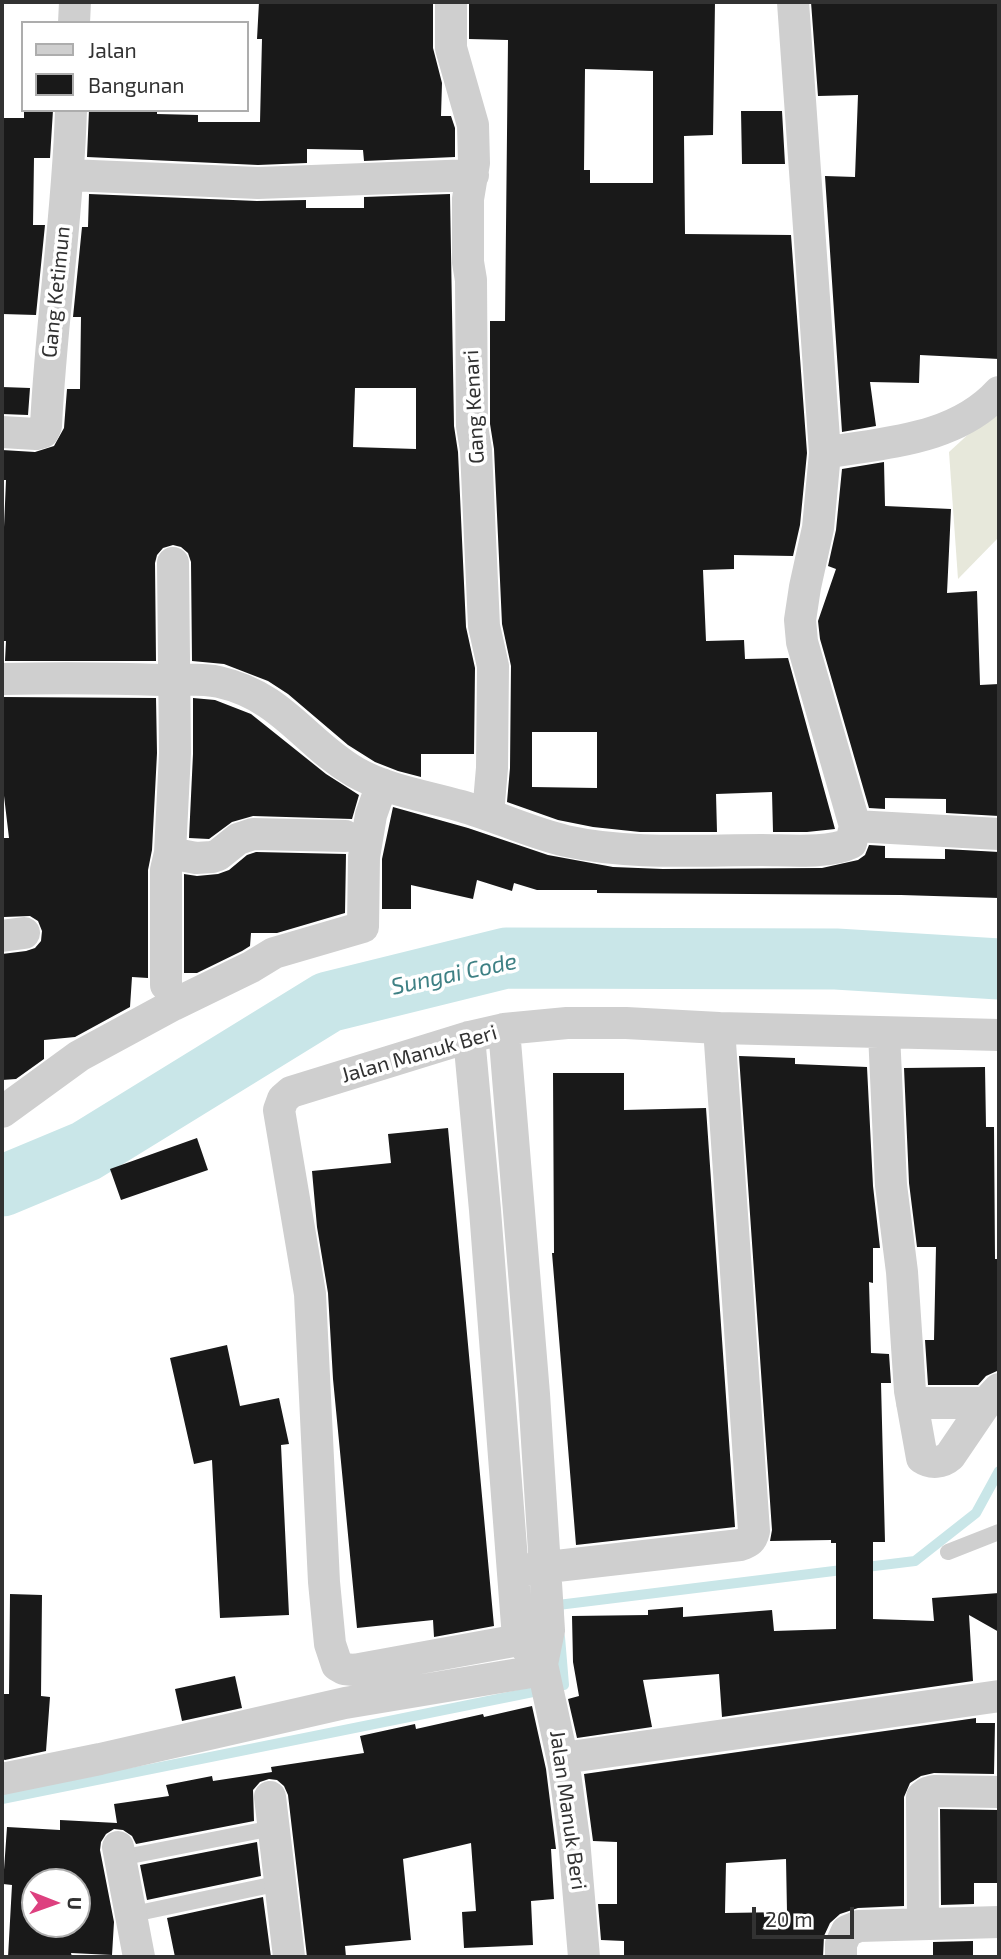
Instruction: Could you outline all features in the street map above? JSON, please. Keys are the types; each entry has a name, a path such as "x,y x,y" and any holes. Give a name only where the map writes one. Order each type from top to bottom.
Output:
{"street":[{"path":"74,21 75,2"},
{"name":"Gang Kenari","path":"451,2 451,48 473,125 473,175 468,199 472,426 476,450 484,626 493,666 492,768 488,814"},
{"path":"2,679 98,678 218,682 256,695 289,717 332,757 356,773 382,784 488,814 563,841 593,846 660,850 842,848 851,843 855,826 802,642 800,620 818,528 825,453 793,2"},
{"name":"Gang Ketimun","path":"2,432 36,434 43,432 46,426 50,344 69,175 71,112"},
{"path":"69,175 258,183 473,175"},
{"path":"825,453 933,434 967,420 989,404 999,392"},
{"path":"166,985 166,870 170,853 175,753 173,564"},
{"path":"2,1112 79,1056 274,953 363,927 364,857 371,815 382,784"},
{"path":"855,826 999,834"},
{"path":"170,853 196,858 212,857 244,835 253,834 345,836"},
{"name":"Jalan Manuk Beri","path":"549,1631 519,1640 354,1670 337,1664 331,1644 324,1582 310,1294 281,1128 279,1110 283,1099 291,1092 469,1037 504,1029 567,1023 999,1035"},
{"path":"513,1571 740,1545 748,1543 752,1538 754,1531 719,1028"},
{"name":"Jalan Manuk Beri","path":"504,1029 534,1394 549,1631 543,1667 562,1758 574,1839 583,1957"},
{"path":"884,1033 891,1185 902,1272 912,1403 922,1458 927,1462 936,1462 950,1456 993,1396"},
{"path":"469,1037 519,1640 543,1667"},
{"path":"485,1210 518,1206"},
{"path":"499,1396 534,1394"},
{"path":"912,1403 993,1396"},
{"path":"2,1779 345,1703 543,1667"},
{"path":"562,1758 999,1696"},
{"path":"923,1924 922,1797 934,1791 999,1792"},
{"path":"270,1797 289,1957"},
{"path":"119,1852 139,1957"},
{"path":"841,1957 841,1944 847,1931 859,1926 999,1922"}],"lane":[{"path":"948,1552 999,1532"},
{"path":"119,1852 273,1828"},
{"path":"129,1915 280,1884"}],"shaded area":[{"path":"999,406 999,537 958,579 949,452"}],"building":[{"path":"259,2 433,2 433,48 442,83 441,116 451,116 455,128 455,157 364,161 363,150 307,149 307,163 258,165 87,157 89,112 157,112 198,115 198,122 260,122 262,39 257,39"},
{"path":"469,2 715,2 713,135 684,136 685,234 791,235 807,453 800,525 793,556 734,555 734,569 703,570 706,641 744,640 745,659 788,658 835,829 773,832 772,792 716,794 717,832 640,832 593,827 558,820 507,802 511,666 502,624 494,449 490,424 490,321 505,321 508,40 469,39","holes":["585,69 653,71 653,183 590,183 590,170 584,170","532,732 597,732 597,788 532,787"]},
{"path":"811,2 999,2 999,359 920,355 919,383 870,382 876,426 842,432 825,176 855,177 858,95 818,96"},
{"path":"741,111 782,111 785,164 742,164"},
{"path":"24,112 53,112 50,158 34,158 33,225 45,225 36,315 2,314 2,118 24,118"},
{"path":"89,194 257,201 306,200 306,208 364,208 364,197 450,194 454,426 458,452 466,627 475,668 474,754 421,754 421,777 398,771 375,762 348,745 288,694 268,681 224,664 192,661 191,562 188,553 173,545 163,548 155,563 156,661 5,661 6,641 2,641 2,574 6,480 2,480 2,450 35,452 54,446 64,428 67,389 80,389 81,317 73,317 82,227 88,227","holes":["355,388 416,388 416,449 353,447"]},
{"path":"2,387 30,388 28,415 2,414"},
{"path":"884,462 885,506 951,509 947,593 977,591 980,685 999,684 999,816 946,813 946,799 885,798 885,809 869,808 820,639 818,621 836,569 828,566 836,530 842,469"},
{"path":"2,697 156,698 157,753 152,850 148,870 148,978 132,977 130,1007 75,1037 44,1040 44,1059 16,1079 2,1080 2,954 35,948 41,941 42,931 38,921 30,916 4,917 2,838 9,838 2,779"},
{"path":"193,698 215,700 251,714 326,774 359,795 352,819 253,816 232,822 209,839 189,838"},
{"path":"393,807 468,828 548,855 613,867 822,868 858,860 865,855 869,845 885,846 885,858 945,859 945,849 999,852 999,898 597,893 597,890 537,890 514,883 512,891 477,880 473,899 411,885 411,909 382,909 382,859"},
{"path":"256,852 346,854 345,913 277,933 251,933 250,946 242,951 197,973 184,973 184,874 218,874"},
{"path":"739,1056 795,1058 795,1064 867,1067 873,1186 880,1248 873,1248 873,1283 869,1282 871,1353 889,1354 891,1383 881,1383 885,1542 873,1542 873,1619 934,1621 932,1598 999,1593 999,1632 969,1615 973,1681 722,1717 719,1674 643,1680 652,1727 577,1738 568,1699 579,1696 573,1662 572,1616 648,1615 648,1610 683,1607 683,1617 772,1610 774,1631 836,1629 836,1543 831,1543 831,1540 770,1541 772,1530"},
{"path":"985,1067 986,1127 994,1127 995,1259 999,1259 997,1371 986,1376 978,1385 928,1385 925,1340 934,1340 936,1247 917,1247 909,1183 904,1068"},
{"path":"553,1073 624,1073 624,1110 706,1108 735,1527 576,1545 552,1253"},
{"path":"448,1128 494,1626 434,1637 433,1620 357,1628 333,1379 328,1293 317,1227 312,1171 391,1163 388,1134"},
{"path":"197,1138 208,1170 121,1200 110,1169"},
{"path":"227,1345 240,1406 279,1398 289,1444 281,1445 289,1615 220,1618 212,1460 194,1464 170,1358"},
{"path":"10,1594 42,1595 41,1696 50,1697 46,1751 5,1760 2,1759 2,1694 9,1694"},
{"path":"235,1676 242,1708 182,1721 175,1689"},
{"path":"532,1706 546,1769 556,1849 551,1849 554,1899 531,1901 533,1945 464,1948 462,1912 476,1911 471,1843 403,1859 411,1940 345,1946 346,1957 307,1957 288,1795 277,1780 269,1779 260,1782 253,1790 254,1821 136,1844 132,1836 123,1830 114,1829 106,1834 100,1850 114,1922 112,1955 71,1953 72,1957 8,1957 12,1885 3,1884 7,1827 60,1830 60,1820 117,1823 114,1804 169,1796 166,1785 212,1776 213,1781 272,1772 271,1767 364,1753 360,1736 415,1724 416,1729 483,1714 484,1717"},
{"path":"976,1718 976,1723 995,1723 994,1774 934,1773 921,1776 910,1783 904,1797 904,1906 858,1908 840,1914 830,1923 824,1936 823,1957 624,1957 624,1941 601,1940 598,1904 617,1904 617,1842 593,1841 584,1774","holes":["786,1859 787,1912 725,1913 726,1863"]},
{"path":"940,1809 999,1810 999,1883 974,1883 974,1904 941,1905"},
{"path":"257,1842 261,1876 147,1900 140,1865"},
{"path":"263,1897 271,1957 175,1957 167,1918"},
{"path":"973,1941 973,1957 933,1957 933,1942"}],"waterway":[{"name":"Sungai Code","path":"2,1186 86,1151 328,1002 506,958 836,959 999,969"},
{"path":"559,1614 558,1605 915,1561 976,1513 999,1471"},
{"path":"560,1637 564,1685"},
{"path":"2,1799 538,1691"}]}
